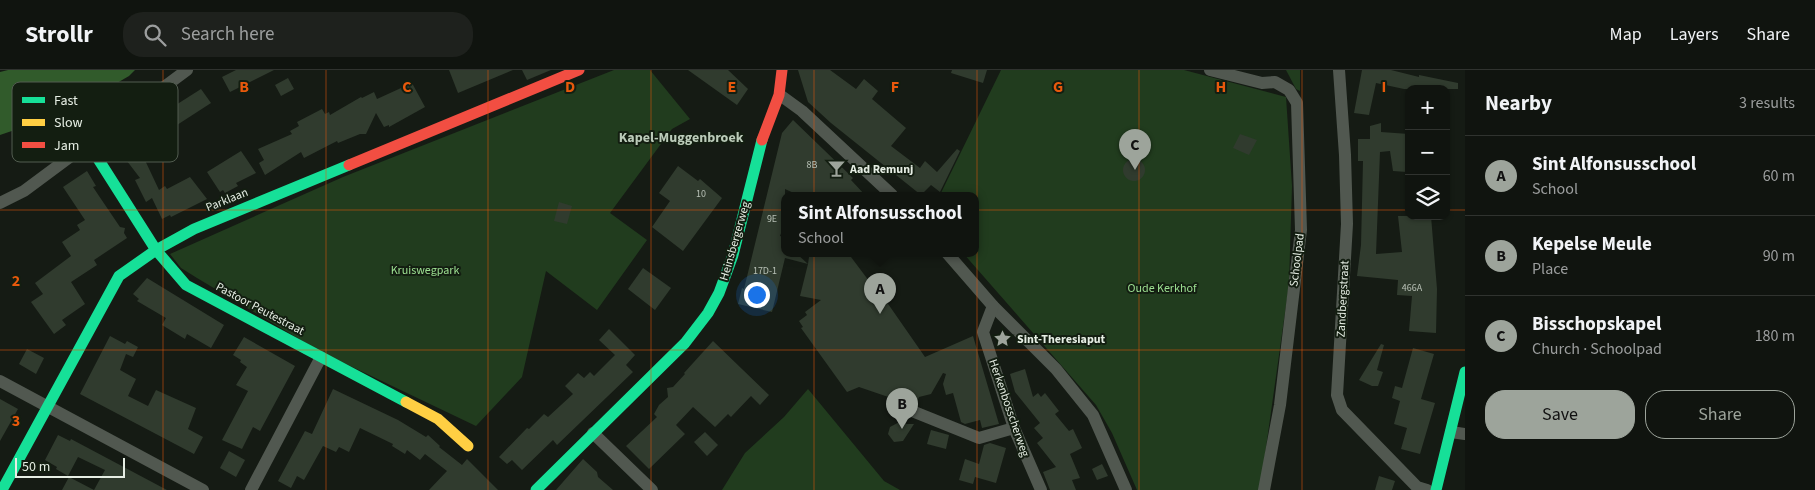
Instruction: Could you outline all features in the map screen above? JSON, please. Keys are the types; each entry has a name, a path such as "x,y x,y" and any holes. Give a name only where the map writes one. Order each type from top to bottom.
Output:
{"street":[{"path":"171,82 187,70"},
{"name":"Parklaan","path":"2,490 46,406 119,276 156,250 194,228 579,70"},
{"name":"Heinsbergerweg","path":"536,490 685,343 704,320 719,295 729,267 766,126 780,95 782,70"},
{"name":"Schoolpad","path":"1210,70 1233,73 1262,83 1274,76 1289,90 1297,103 1301,230 1280,405 1264,490"},
{"name":"Zandbergstraat","path":"1339,70 1345,155 1347,224 1337,395 1342,410 1373,443 1417,487 1427,490"},
{"path":"780,95 802,111 889,192"},
{"path":"0,203 24,191 63,162"},
{"name":"Pastoor Peutestraat","path":"100,162 156,250 186,285 438,418 468,446"},
{"path":"950,257 993,306 1056,369 1093,415 1126,490"},
{"name":"Herkenbosscherweg","path":"993,306 983,332 1014,428 1041,490"},
{"path":"251,490 321,357"},
{"path":"1436,490 1465,372"},
{"path":"0,381 203,490"},
{"path":"907,409 979,438 1014,428"},
{"path":"1451,432 1465,434"},
{"path":"593,433 652,490"}],"green space":[{"name":"Kruiswegpark","path":"614,70 650,70 690,119 672,129 610,213 647,240 597,310 546,271 522,377 476,426 321,352 181,268 170,254 343,177"},
{"name":"Oude Kerkhof","path":"1001,70 1184,70 1286,97 1292,186 1289,284 1260,490 1137,490 1112,433 1096,405 966,257 979,257 979,192 941,192"},
{"path":"1286,70 1300,70 1300,91 1296,89"},
{"path":"808,389 884,481 900,490 722,490 745,453 784,417"}],"shaded area":[{"path":"8,70 135,70 119,82 12,82 12,131 0,135 0,72"}],"building":[{"path":"236,70 274,70 230,92 222,77"},
{"path":"449,70 513,70 458,93"},
{"path":"522,70 551,70 527,80"},
{"path":"688,70 728,70 748,89 737,105"},
{"path":"798,70 830,70 856,89 864,79 878,91 872,99 906,128 891,146 920,168 925,161 937,172 957,149 960,151 940,192 931,185 924,192 917,192 831,123 808,102"},
{"path":"952,70 987,70 983,83 951,73"},
{"path":"1362,70 1391,70 1419,77 1419,75 1458,83 1458,89 1450,89 1450,85 1405,85 1404,89 1376,83 1369,115 1354,113"},
{"path":"288,78 294,89 281,96 275,85"},
{"path":"412,83 425,107 389,127 389,125 384,127 376,113 366,134 360,134 338,143 337,141 304,158 301,152 265,175 259,163 264,160 258,149 292,134 290,131 299,126 297,122 322,109 325,114 329,112 330,115 361,97 374,92 377,99"},
{"path":"201,89 211,103 178,124 178,104"},
{"path":"793,120 853,178 851,180 862,192 792,192 785,189 785,192 781,192 781,257 800,257 808,264 785,258 772,312 738,304 742,288 744,289 782,133"},
{"path":"1381,123 1381,132 1405,134 1405,172 1393,171 1390,151 1380,152 1376,254 1402,252 1398,216 1405,216 1405,220 1431,220 1437,289 1436,333 1409,331 1412,296 1397,295 1398,280 1357,276 1361,245 1363,161 1358,161 1358,139 1370,139 1370,126"},
{"path":"1240,134 1257,140 1249,155 1233,148"},
{"path":"241,151 256,173 236,183 238,186 225,193 223,190 220,192 207,172"},
{"path":"1130,159 1138,159 1145,166 1145,174 1138,181 1130,181 1123,174 1123,166"},
{"path":"128,162 146,162 159,190 165,186 167,189 190,177 207,199 171,217 170,215 162,219 152,198 146,202 135,180 140,178"},
{"path":"678,166 698,181 700,179 722,198 683,251 652,227 670,201 659,193"},
{"path":"87,171 96,186 93,187 99,196 120,227 125,228 124,233 127,238 94,260 97,265 71,282 85,304 62,320 66,325 54,334 31,302 43,294 35,283 71,256 62,242 80,230 77,225 85,220 63,187"},
{"path":"559,202 572,206 567,224 554,221"},
{"path":"809,257 851,257 875,289 877,288 925,357 973,336 999,424 982,428 980,420 965,424 961,422 953,393 946,395 943,384 946,374 943,373 931,394 919,397 916,404 903,402 859,387 847,392 801,328 803,327 799,321 807,315 805,312 821,300 800,296"},
{"path":"643,268 671,288 655,310 628,289"},
{"path":"147,278 224,325 211,348 187,334 185,339 162,325 166,318 137,301 139,299 133,294"},
{"path":"609,329 635,355 626,365 633,372 557,445 553,440 522,470 512,460 507,464 499,457 527,428 529,429 544,414 548,417 573,394 565,386 578,373 584,378 590,372 594,376 615,355 599,340"},
{"path":"110,336 125,344 127,341 138,347 133,357 126,354 120,370 136,379 128,396 148,406 156,390 196,408 188,429 203,437 194,454 80,394"},
{"path":"244,337 295,366 260,431 253,427 242,449 222,440 248,391 236,385 247,367 233,355"},
{"path":"713,341 769,395 760,405 751,396 731,417 728,414 715,427 693,407 676,425 685,434 649,469 626,446 657,417 654,414 659,405 668,397 667,388 673,387"},
{"path":"1381,344 1384,345 1377,370 1383,372 1378,386 1372,386 1359,380"},
{"path":"1413,348 1434,354 1421,399 1435,403 1420,454 1401,449 1407,428 1394,424 1400,401 1392,398 1395,386 1402,388"},
{"path":"27,349 44,358 36,374 19,364"},
{"path":"1025,369 1033,397 1038,393 1041,397 1045,393 1059,411 1055,414 1069,431 1073,429 1082,448 1070,454 1080,478 1072,480 1076,490 1050,490 1043,472 1056,467 1037,443 1043,438 1034,428 1040,423 1015,392 1010,374"},
{"path":"333,389 398,420 426,437 428,435 439,447 462,465 467,459 498,490 429,490 447,471 425,454 420,460 407,450 405,454 392,446 393,444 360,428 349,452 339,447 336,452 323,446 304,480 297,476 291,488 278,481 305,431 312,434"},
{"path":"0,399 18,409 0,441"},
{"path":"907,418 906,424 914,424 903,441 894,442 888,434 890,427"},
{"path":"931,430 949,435 946,449 927,444"},
{"path":"705,432 718,445 707,456 694,442"},
{"path":"58,435 70,441 71,439 167,490 94,490 105,470 78,457 68,476 45,460"},
{"path":"990,443 1006,448 996,483 975,477 973,484 959,480 965,459 979,464 984,445"},
{"path":"229,451 245,460 236,477 220,468"},
{"path":"583,459 597,472 598,477 613,490 556,490"},
{"path":"1102,464 1108,476 1097,480 1092,469"},
{"path":"1379,476 1395,481 1392,490 1375,490"},
{"path":"69,477 94,490 62,490"}],"traffic: fast":[{"path":"536,490 685,343 708,313 719,293 733,255 762,140"},
{"path":"100,162 156,250 186,285 406,402"},
{"path":"2,490 119,276 156,250 194,229 349,165"},
{"path":"1436,490 1465,372"}],"traffic: slow":[{"path":"406,402 438,419 468,446"}],"traffic: jam":[{"path":"349,165 579,70"},
{"path":"762,140 779,95 782,70"}],"place":[{"name":"Aad Remunj","path":"836,169"},
{"name":"Bisschopskapel","path":"1135,170"},
{"name":"Sint Alfonsusschool","path":"880,314"},
{"name":"Sint-Theresiaput","path":"1003,339"},
{"name":"Kepelse Meule","path":"902,429"}],"district":[{"name":"Kapel-Muggenbroek","path":"681,138"}]}
